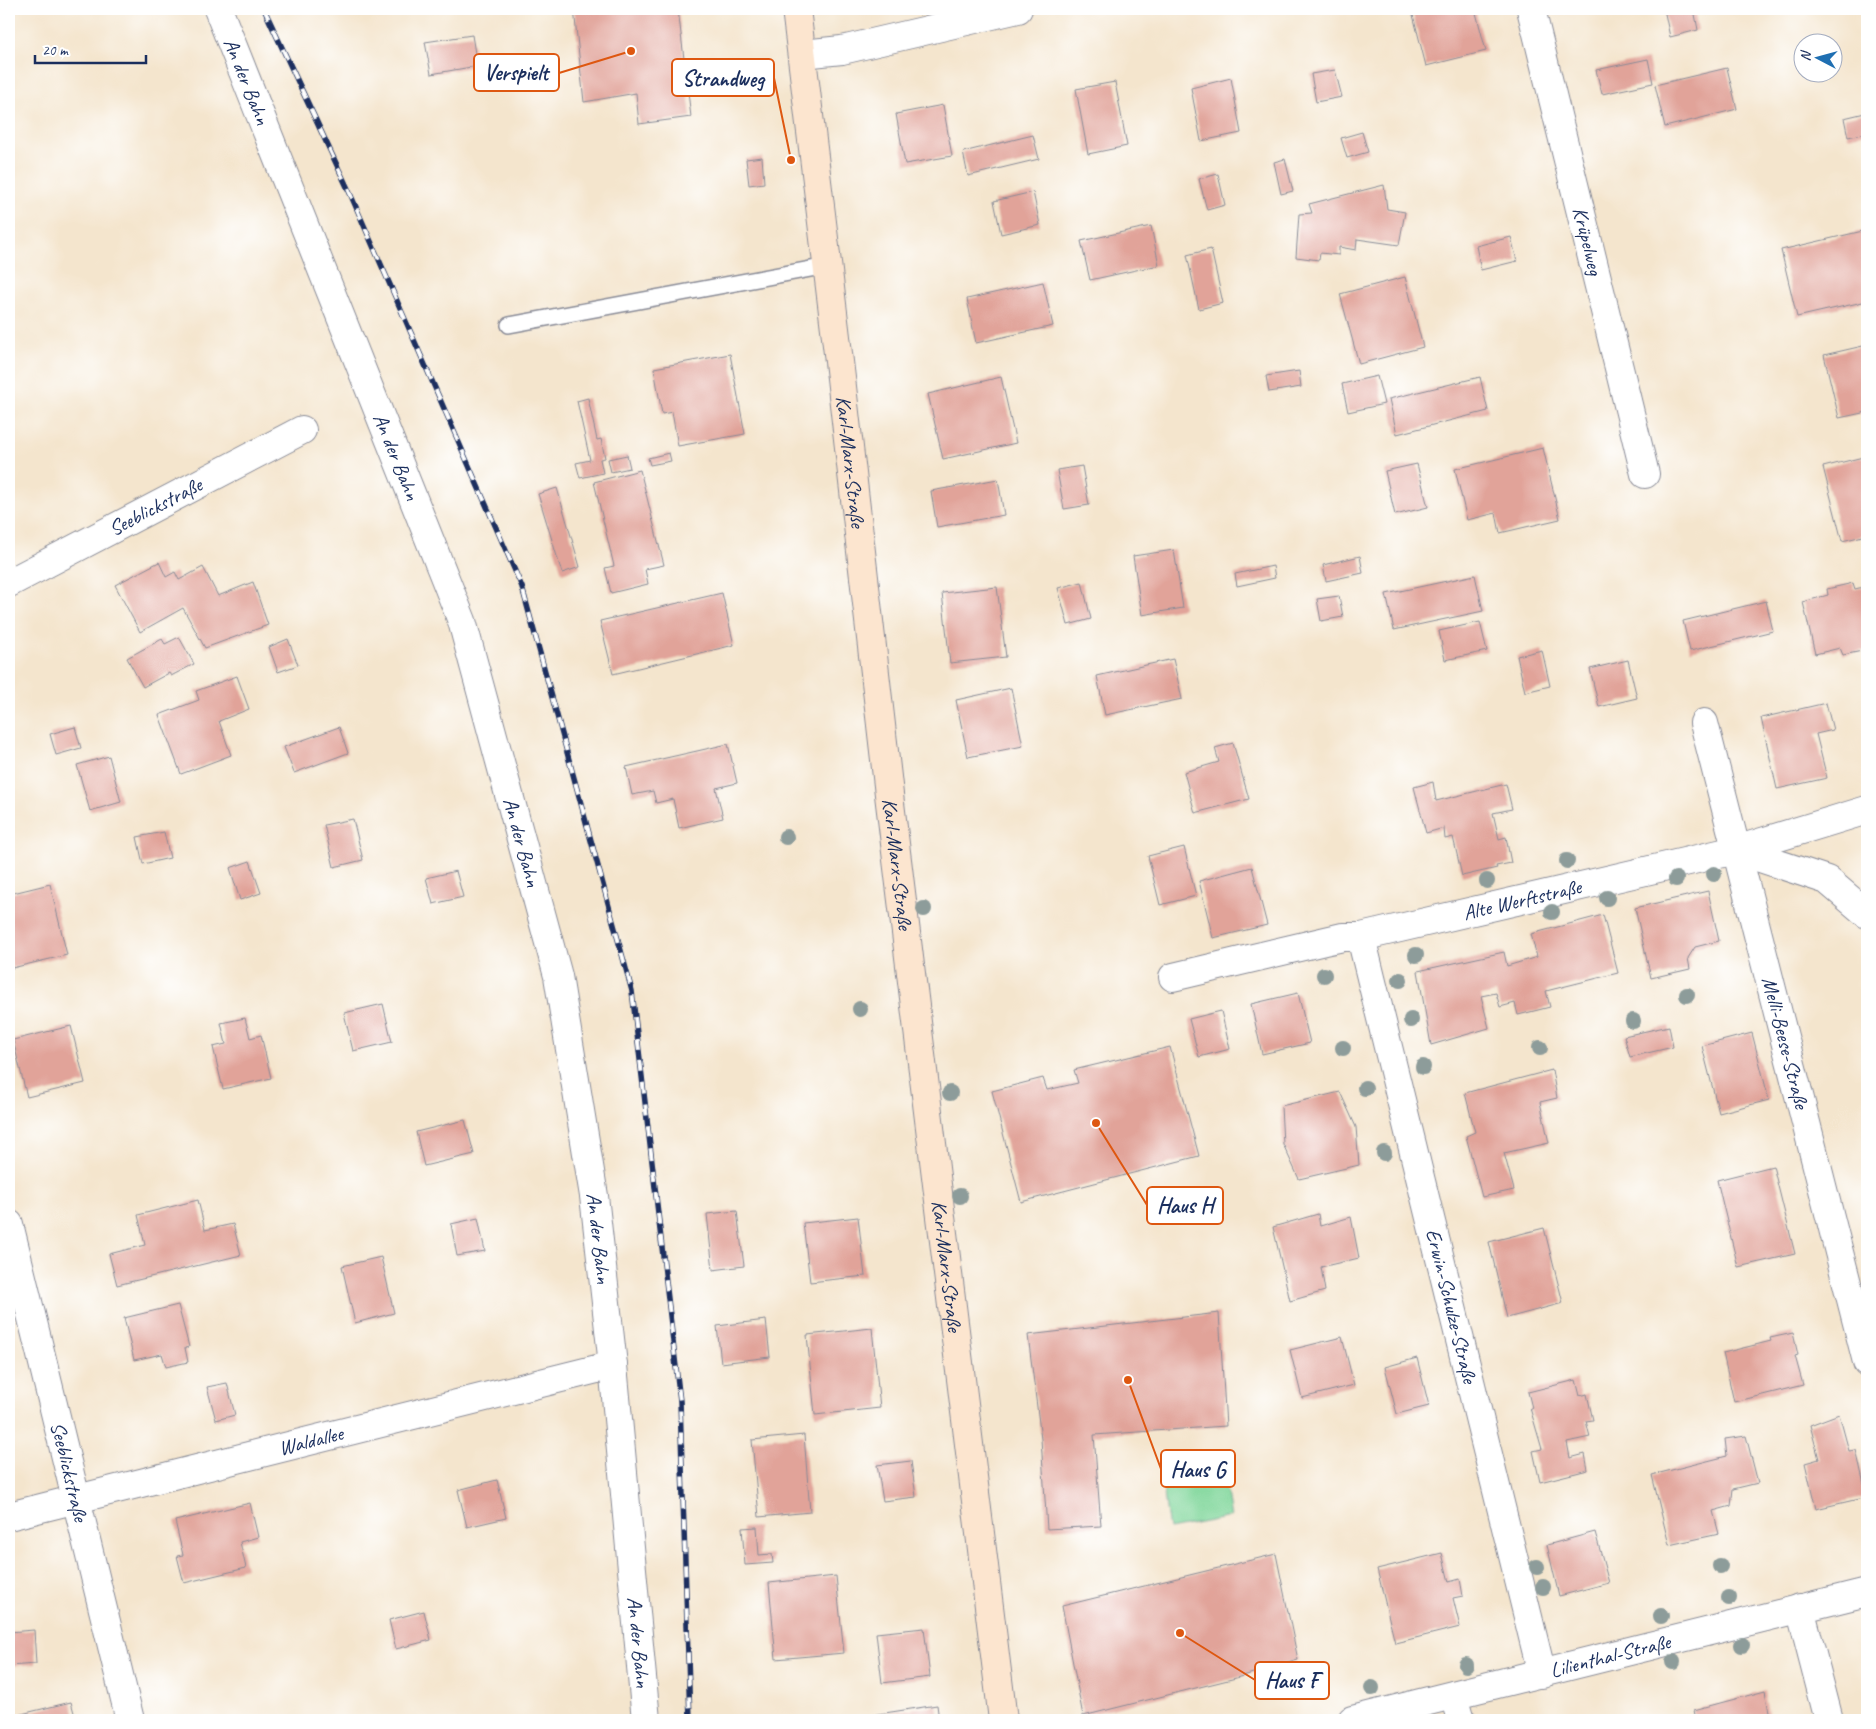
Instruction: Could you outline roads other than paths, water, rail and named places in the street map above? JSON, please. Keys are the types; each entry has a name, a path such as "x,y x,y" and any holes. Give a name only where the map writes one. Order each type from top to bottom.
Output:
{"street":[{"name":"An der Bahn","path":"218,9 462,621 558,976 594,1196 613,1365 646,1720"},
{"name":"Karl-Marx-Straße","path":"796,9 890,803 1003,1720"},
{"path":"802,54 842,50 1018,9"},
{"name":"Krüpelweg","path":"1531,9 1645,474"},
{"name":"Seeblickstraße","path":"9,583 302,430"},
{"name":"Melli-Beese-Straße","path":"1704,723 1867,1362"},
{"name":"Alte Werftstraße","path":"1173,976 1325,941 1361,938 1736,850 1867,810"},
{"path":"1736,850 1826,880 1867,914"},
{"name":"Erwin-Schulze-Straße","path":"1361,938 1542,1674"},
{"name":"Seeblickstraße","path":"9,1224 130,1720"},
{"name":"Waldallee","path":"9,1516 613,1365"},
{"name":"Lilienthal-Straße","path":"1352,1720 1457,1708 1542,1674 1867,1592"},
{"path":"1800,1608 1829,1720"}],"lane":[{"path":"509,325 827,266"}],"railway":[{"path":"264,9 349,191 522,587 632,991 680,1401 690,1720"}],"place":[{"name":"Verspielt","path":"631,51"},
{"name":"Strandweg","path":"791,160"},
{"name":"Haus H","path":"1096,1123"},
{"name":"Haus G","path":"1128,1380"},
{"name":"Haus F","path":"1180,1633"}]}
